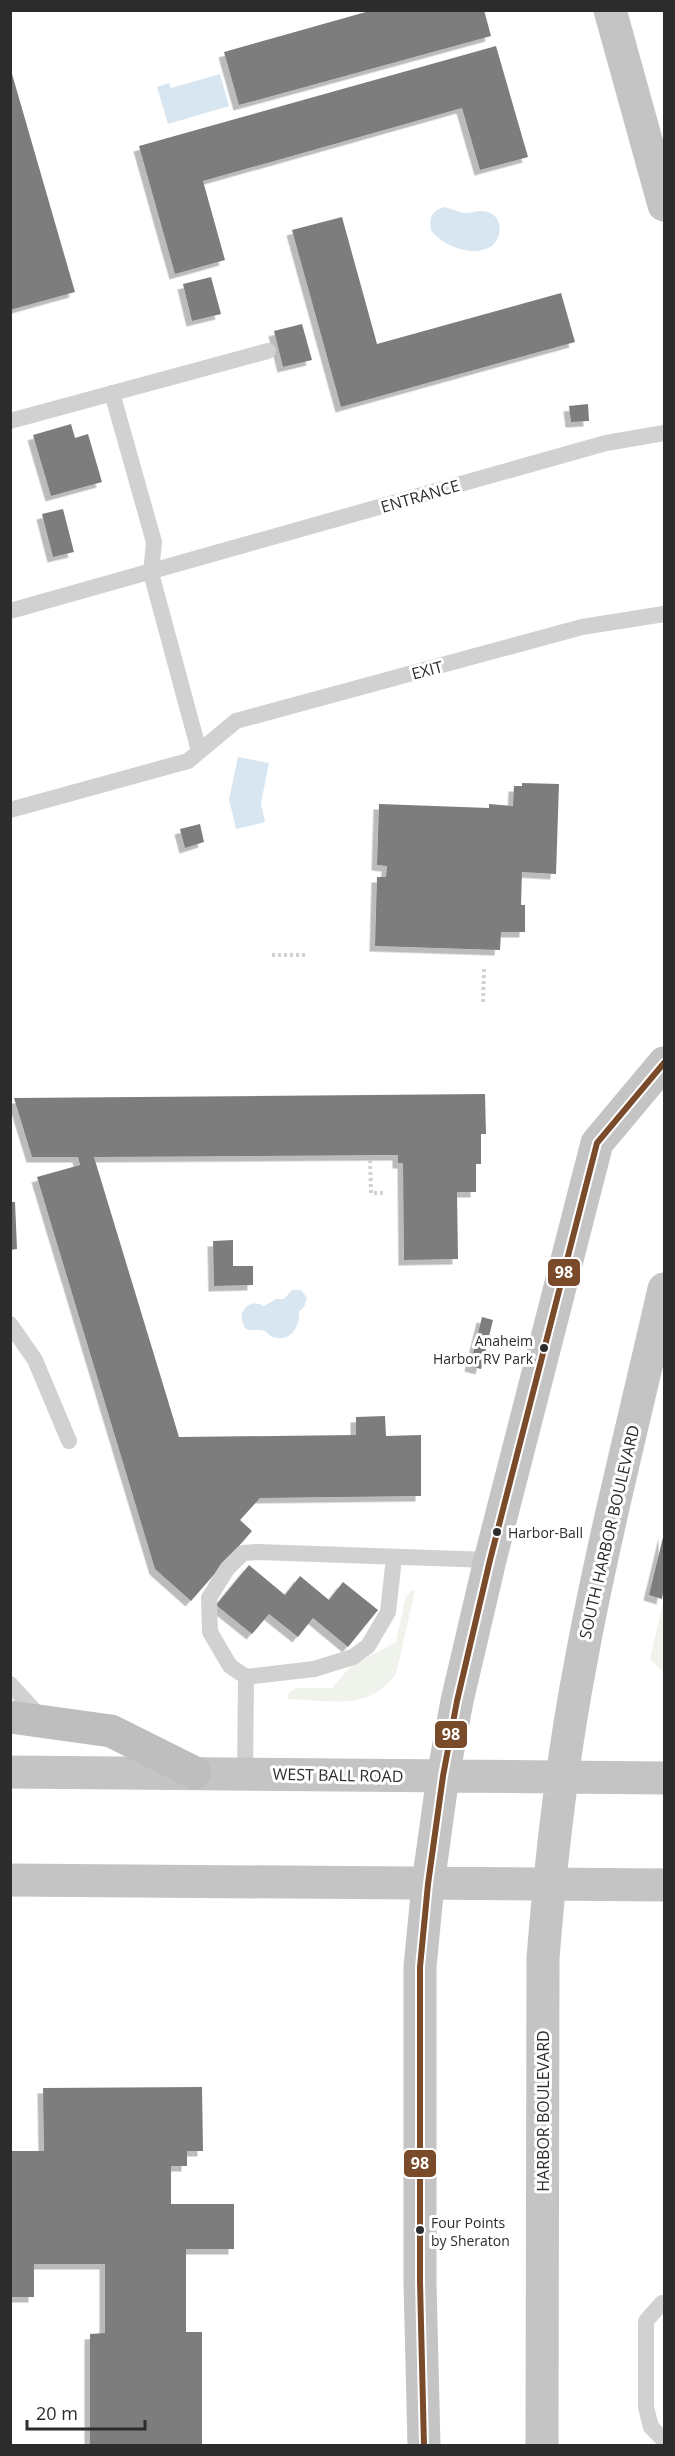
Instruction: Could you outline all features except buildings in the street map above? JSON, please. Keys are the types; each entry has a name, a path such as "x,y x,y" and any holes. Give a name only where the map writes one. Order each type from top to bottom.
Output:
{"highway":[{"path":"10,1717 111,1731 195,1773"}],"main road":[{"path":"610,10 664,205"},
{"path":"424,2445 420,2282 420,1967 428,1884 443,1776 457,1701 490,1560 597,1143 664,1063"},
{"name":"SOUTH HARBOR BOULEVARD","path":"562,1778 580,1661 597,1578 664,1289"},
{"name":"WEST BALL ROAD","path":"10,1772 664,1778"},
{"name":"HARBOR BOULEVARD","path":"542,2445 543,1958 549,1884 562,1778"},
{"path":"10,1880 664,1885"}],"lane":[{"path":"10,421 268,351"},
{"path":"112,393 154,542 152,573 199,751"},
{"name":"ENTRANCE","path":"10,611 152,573 606,442 664,433"},
{"name":"EXIT","path":"10,810 188,761 236,722 582,627 664,614"},
{"path":"10,1324 35,1360 69,1441"},
{"path":"394,1558 388,1612 368,1646 353,1658 315,1669 246,1677 230,1666 210,1632 209,1598 227,1569 243,1553 490,1560"},
{"path":"245,1774 246,1677"},
{"path":"10,1684 45,1722"},
{"path":"662,2303 646,2320 646,2407 651,2427 664,2440"}],"path":[{"path":"272,955 308,955"},
{"path":"483,969 483,1002"},
{"path":"370,1160 371,1193 383,1193"}],"shaded area":[{"path":"220,74 229,106 168,124 157,87 169,83 171,88"},
{"path":"445,207 463,213 483,211 495,216 500,230 497,240 490,247 474,251 458,248 442,241 431,230 431,221 434,212"},
{"path":"238,757 269,763 261,803 265,822 236,829 229,799"},
{"path":"292,1290 301,1290 307,1298 304,1307 299,1312 296,1328 289,1336 272,1337 263,1330 246,1329 242,1318 244,1308 252,1304 264,1306 276,1299 284,1299"},
{"path":"413,1590 415,1591 396,1674 385,1686 361,1699 348,1701 288,1699 289,1693 296,1688 332,1688 350,1667 396,1642 406,1596"},
{"path":"664,1598 664,1673 650,1659"}],"transit line":[{"name":"98","path":"424,2446 420,2282 420,1967 428,1884 443,1776 457,1701 490,1560 597,1143 664,1063"}],"place":[{"name":"Anaheim Harbor RV Park","path":"544,1348"},
{"name":"Harbor-Ball","path":"497,1532"},
{"name":"Four Points by Sheraton","path":"420,2230"}]}
